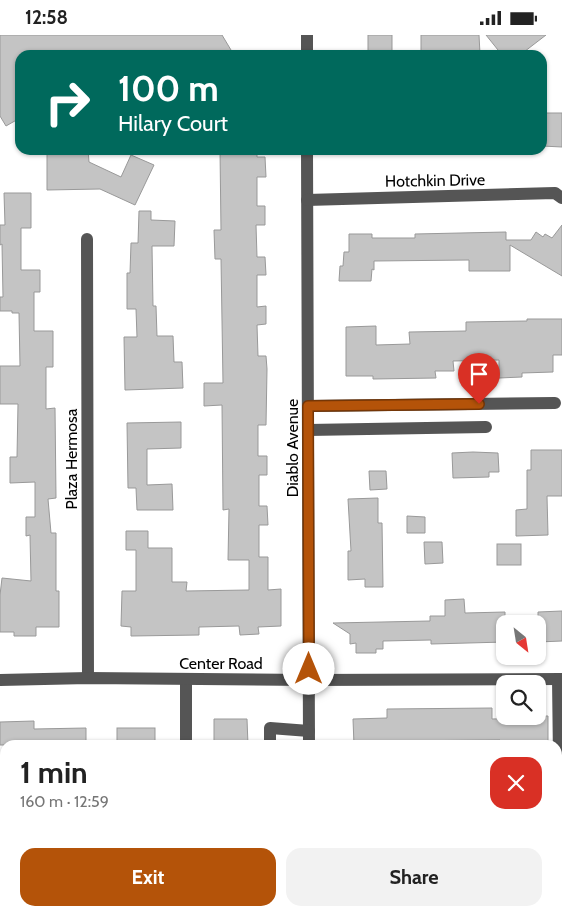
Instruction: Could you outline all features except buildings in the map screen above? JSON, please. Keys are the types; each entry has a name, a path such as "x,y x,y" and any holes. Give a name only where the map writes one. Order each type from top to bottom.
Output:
{"street":[{"path":"307,35 307,50"},
{"name":"Diablo Avenue","path":"307,155 309,740"},
{"name":"Hotchkin Drive","path":"307,200 556,193 562,198"},
{"name":"Plaza Hermosa","path":"86,239 88,678"},
{"path":"308,406 555,403"},
{"path":"308,430 486,427"},
{"name":"Center Road","path":"0,680 88,678 309,680 560,679"},
{"path":"186,679 186,740"},
{"path":"560,679 560,740"},
{"path":"270,740 270,728 309,731"}],"route":[{"path":"309,669 308,406 479,404"}]}
